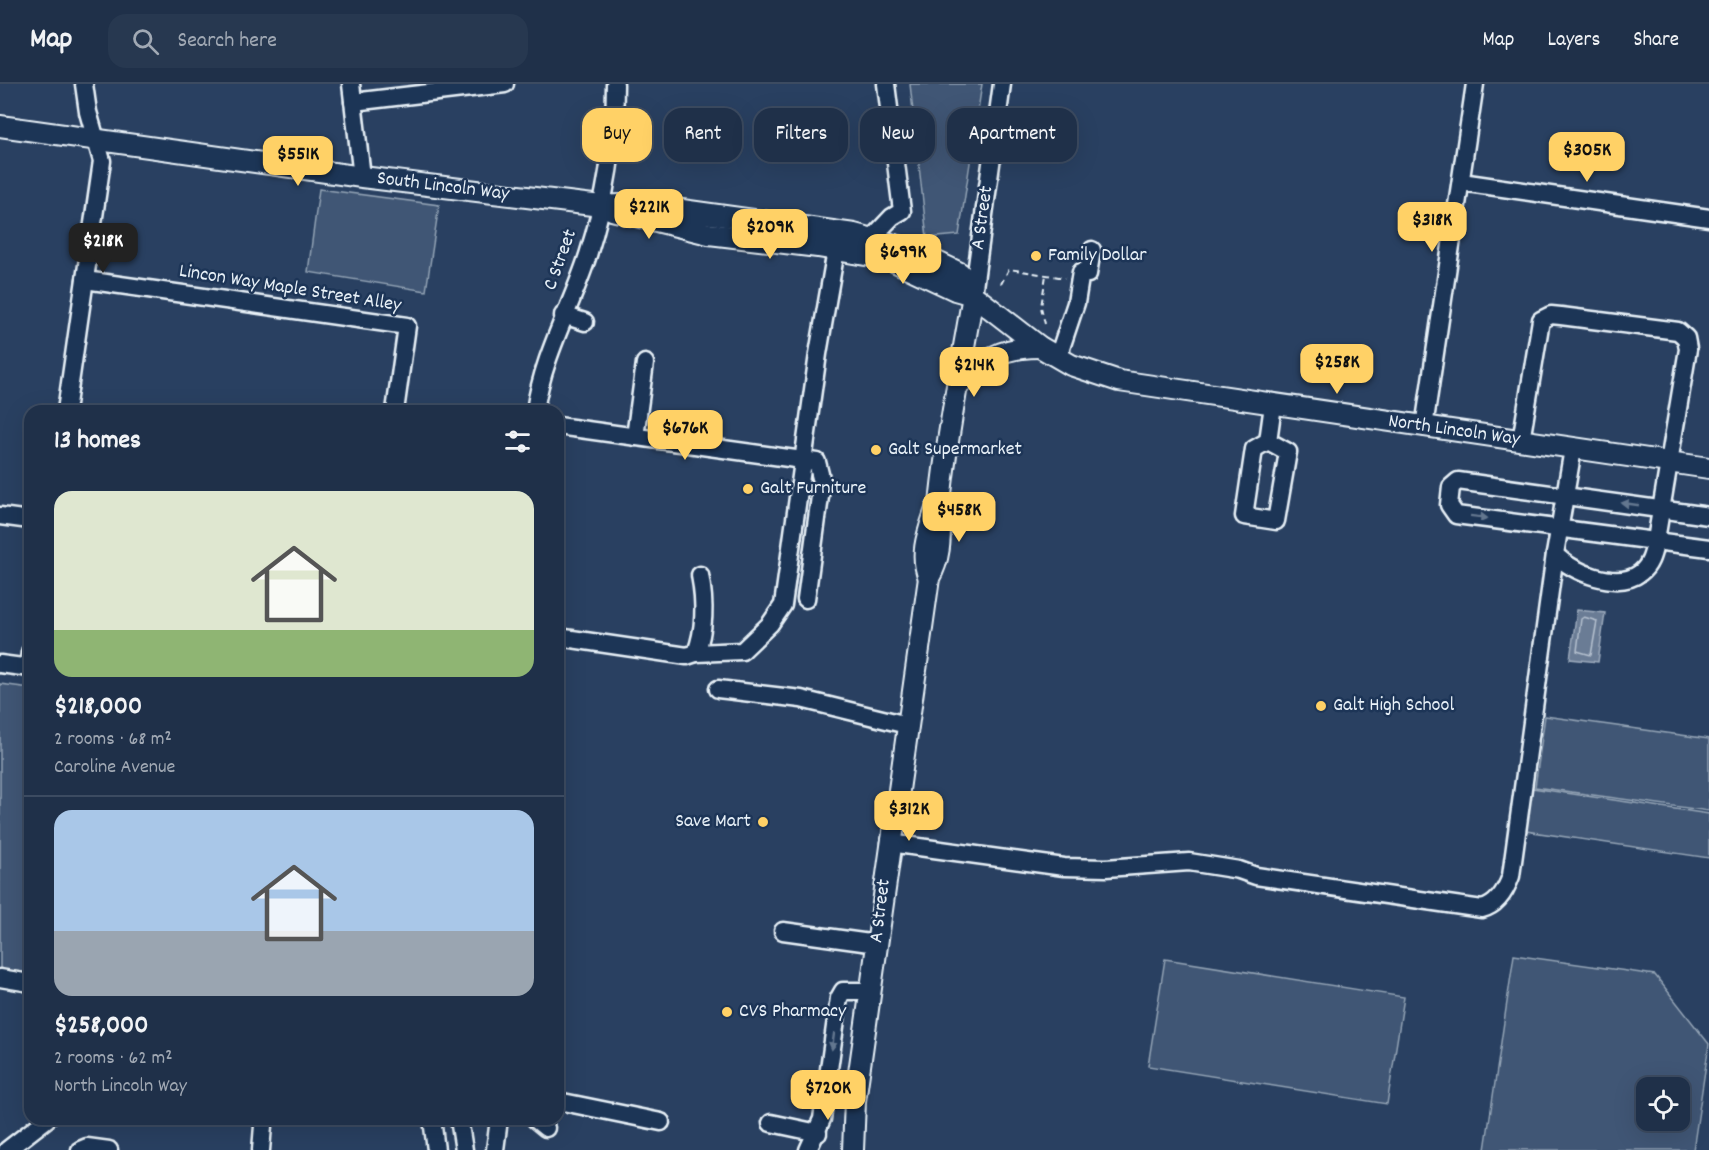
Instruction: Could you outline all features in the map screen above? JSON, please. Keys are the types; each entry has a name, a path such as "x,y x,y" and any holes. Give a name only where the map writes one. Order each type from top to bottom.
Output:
{"main road":[{"name":"South Lincoln Way","path":"0,126 362,177 601,206 639,204 814,226 872,238 910,249 960,273 973,295"},
{"name":"South Lincoln Way","path":"601,206 708,239 836,250 889,259 955,290 973,295"},
{"name":"North Lincoln Way","path":"973,295 1040,347 1093,373 1119,381 1709,468"},
{"name":"A Street","path":"853,1150 855,1101 890,843 929,578 937,565 939,552 941,495 973,295"},
{"path":"957,387 991,356 1018,347 1040,347"},
{"name":"A Street","path":"841,1150 855,1101"},
{"name":"A Street","path":"855,1101 864,1150"}],"street":[{"path":"68,405 102,161 88,112 84,84"},
{"path":"351,84 362,177"},
{"path":"353,102 505,84"},
{"name":"C Street","path":"536,405 543,372 563,315 588,256 601,206 612,149 615,84"},
{"path":"872,238 892,217 902,211 886,84"},
{"name":"A Street","path":"973,295 1002,84"},
{"path":"1424,427 1475,84"},
{"path":"1461,182 1709,218"},
{"path":"564,638 687,656 696,653 728,654 742,651 770,624 783,605 811,461 818,354 836,250"},
{"path":"1058,357 1076,303 1081,272 1088,274 1092,250"},
{"name":"Lincon Way Maple Street Alley","path":"85,280 407,326 396,405"},
{"path":"563,315 585,322"},
{"path":"1521,441 1541,320 1551,315 1562,316 1678,331 1686,338 1688,349 1656,540 1648,564 1631,578 1612,579 1578,573 1564,565 1556,554"},
{"path":"635,437 645,363"},
{"path":"1268,441 1273,405"},
{"path":"564,427 811,461"},
{"path":"1268,441 1288,452 1276,521 1244,516 1254,449 1268,441"},
{"path":"890,843 1064,867 1106,868 1189,862 1239,870 1256,876 1482,909 1492,906 1507,887 1511,876 1573,449"},
{"path":"806,599 822,482 811,461"},
{"path":"1709,516 1458,481 1451,487 1449,505 1456,514 1709,548"},
{"path":"0,516 24,519"},
{"path":"696,653 702,638 703,593 700,575"},
{"path":"0,664 24,663"},
{"path":"718,689 801,699 907,725"},
{"path":"783,931 877,944"},
{"path":"0,978 24,982"},
{"path":"808,1150 818,1132 839,998 843,991 850,989 870,991"},
{"path":"564,1102 661,1122"},
{"path":"771,1123 818,1132"},
{"path":"7,1150 39,1125"},
{"path":"261,1150 263,1125"},
{"path":"433,1125 436,1150"},
{"path":"460,1125 464,1150"},
{"path":"495,1150 498,1125"},
{"path":"80,1150 87,1147 109,1150"}],"path":[{"path":"1001,284 1009,269 1071,278"},
{"path":"1045,324 1041,306 1046,275"}],"shaded area":[{"path":"910,84 982,84 978,108 947,108 947,162 970,162 959,235 927,238 919,162 935,162 935,108 913,108"},
{"path":"319,189 439,205 426,291 308,272"},
{"path":"0,684 24,687 24,973 0,970"},
{"path":"1545,716 1709,739 1709,811 1535,787"},
{"path":"1532,788 1709,814 1709,858 1526,831"},
{"path":"1514,955 1655,975 1709,1044 1693,1150 1485,1150"},
{"path":"1165,959 1404,997 1387,1104 1148,1066"}],"water":[{"path":"1577,610 1605,613 1598,662 1570,659"}],"place":[{"name":"Family Dollar","path":"1036,256"},
{"name":"Galt Supermarket","path":"876,450"},
{"name":"Galt Furniture","path":"748,489"},
{"name":"Galt High School","path":"1321,706"},
{"name":"Save Mart","path":"763,822"},
{"name":"CVS Pharmacy","path":"727,1012"}]}
